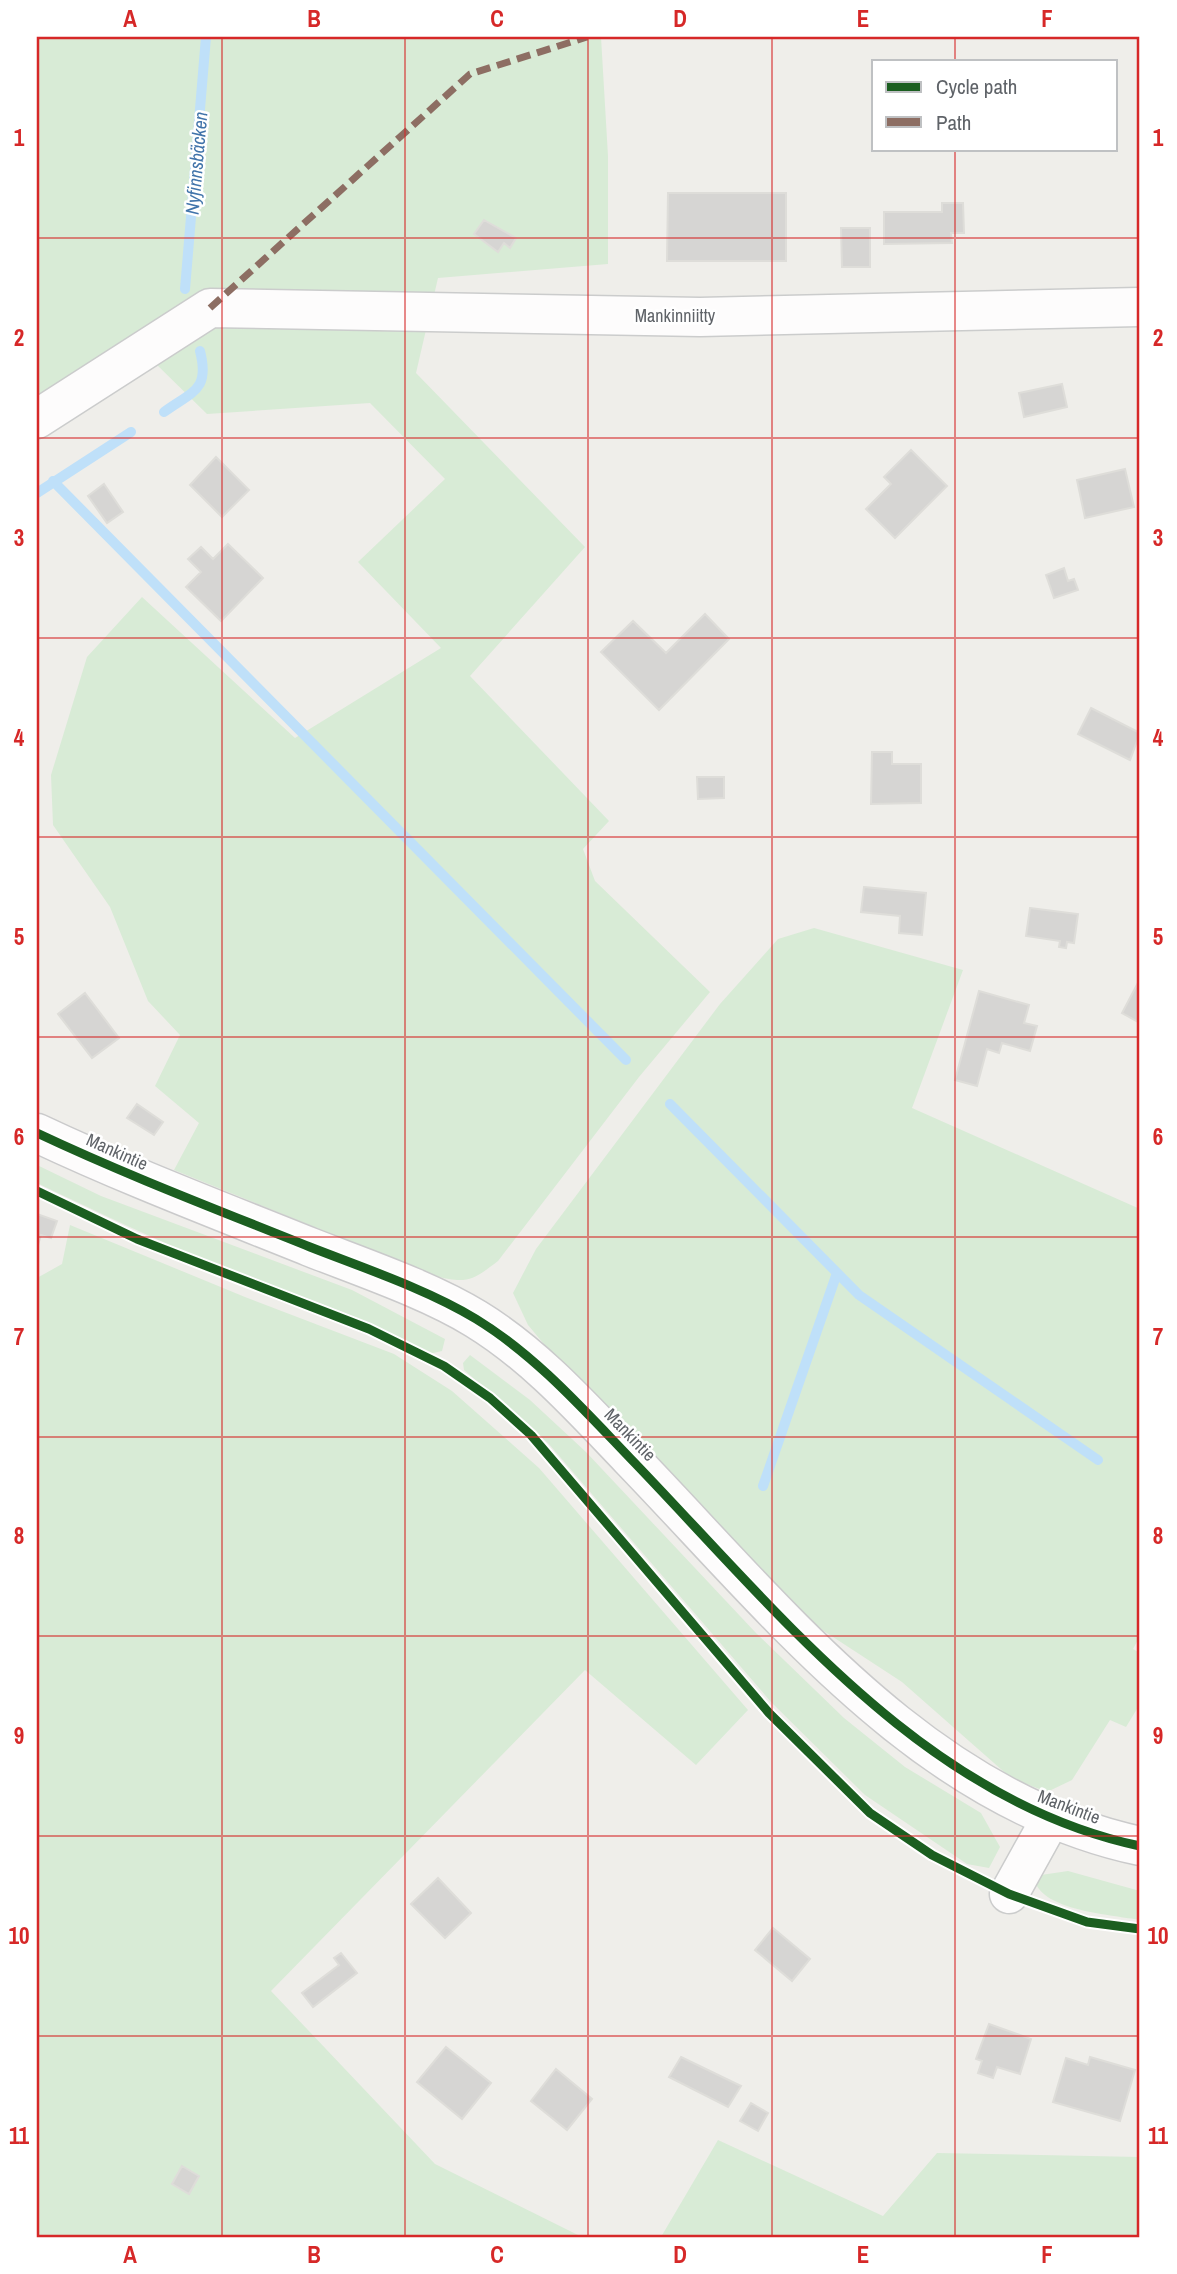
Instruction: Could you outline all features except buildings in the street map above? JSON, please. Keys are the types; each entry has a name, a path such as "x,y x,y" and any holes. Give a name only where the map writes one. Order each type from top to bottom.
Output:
{"street":[{"name":"Mankinniitty","path":"37,419 210,309 700,317 1139,307"},
{"name":"Mankintie","path":"37,1133 119,1171 380,1274 475,1318 537,1365 804,1639 880,1710 942,1759 1051,1820 1140,1846"},
{"path":"1009,1894 1051,1820"}],"green space":[{"path":"37,37 601,37 608,156 608,264 438,278 416,373 585,547 470,676 609,821 583,849 595,881 710,992 639,1077 498,1261 475,1277 455,1280 435,1276 174,1170 199,1123 155,1086 180,1035 148,1001 110,907 53,825 51,775 87,657 142,597 295,738 441,648 358,562 445,479 370,403 207,414 155,363 146,326 37,402"},
{"path":"814,928 963,970 912,1108 1140,1209 1140,1636 1133,1649 1140,1653 1140,1704 1126,1727 1110,1720 1072,1780 1047,1792 1011,1778 902,1682 807,1620 559,1362 528,1325 513,1293 536,1249 720,1004 778,939"},
{"path":"37,1165 101,1196 352,1290 445,1339 442,1351 429,1354 380,1328 222,1267 129,1226 37,1183"},
{"path":"70,1225 245,1297 394,1354 452,1391 539,1468 748,1710 696,1765 585,1670 271,1991 435,2164 582,2237 37,2237 37,1278 62,1264"},
{"path":"470,1355 530,1400 586,1452 756,1633 844,1718 905,1767 981,1813 1000,1847 989,1868 967,1864 865,1795 771,1702 548,1443 464,1370 463,1363"},
{"path":"1068,1871 1140,1891 1140,1920 1067,1906 1043,1893 1036,1884 1041,1875"},
{"path":"718,2140 883,2216 937,2153 1140,2157 1140,2237 661,2237"}],"waterway":[{"name":"Nyfinnsbäcken","path":"185,289 206,37"},
{"name":"Nyfinnsbäcken","path":"164,412 191,394 201,382 203,364 200,351"},
{"name":"Nyfinnsbäcken","path":"37,493 131,432"},
{"path":"53,481 626,1060"},
{"path":"670,1104 859,1295 1098,1460"},
{"path":"763,1486 837,1273"}],"marked path":[{"path":"210,308 470,74 587,37"}],"cycle path":[{"path":"37,1133 172,1192 416,1289 457,1308 498,1333 558,1384 799,1635 859,1692 922,1743 989,1787 1062,1822 1140,1846"},
{"path":"37,1191 137,1239 369,1329 444,1366 490,1398 531,1435 769,1713 870,1813 932,1855 1009,1894 1087,1922 1140,1929"}]}
